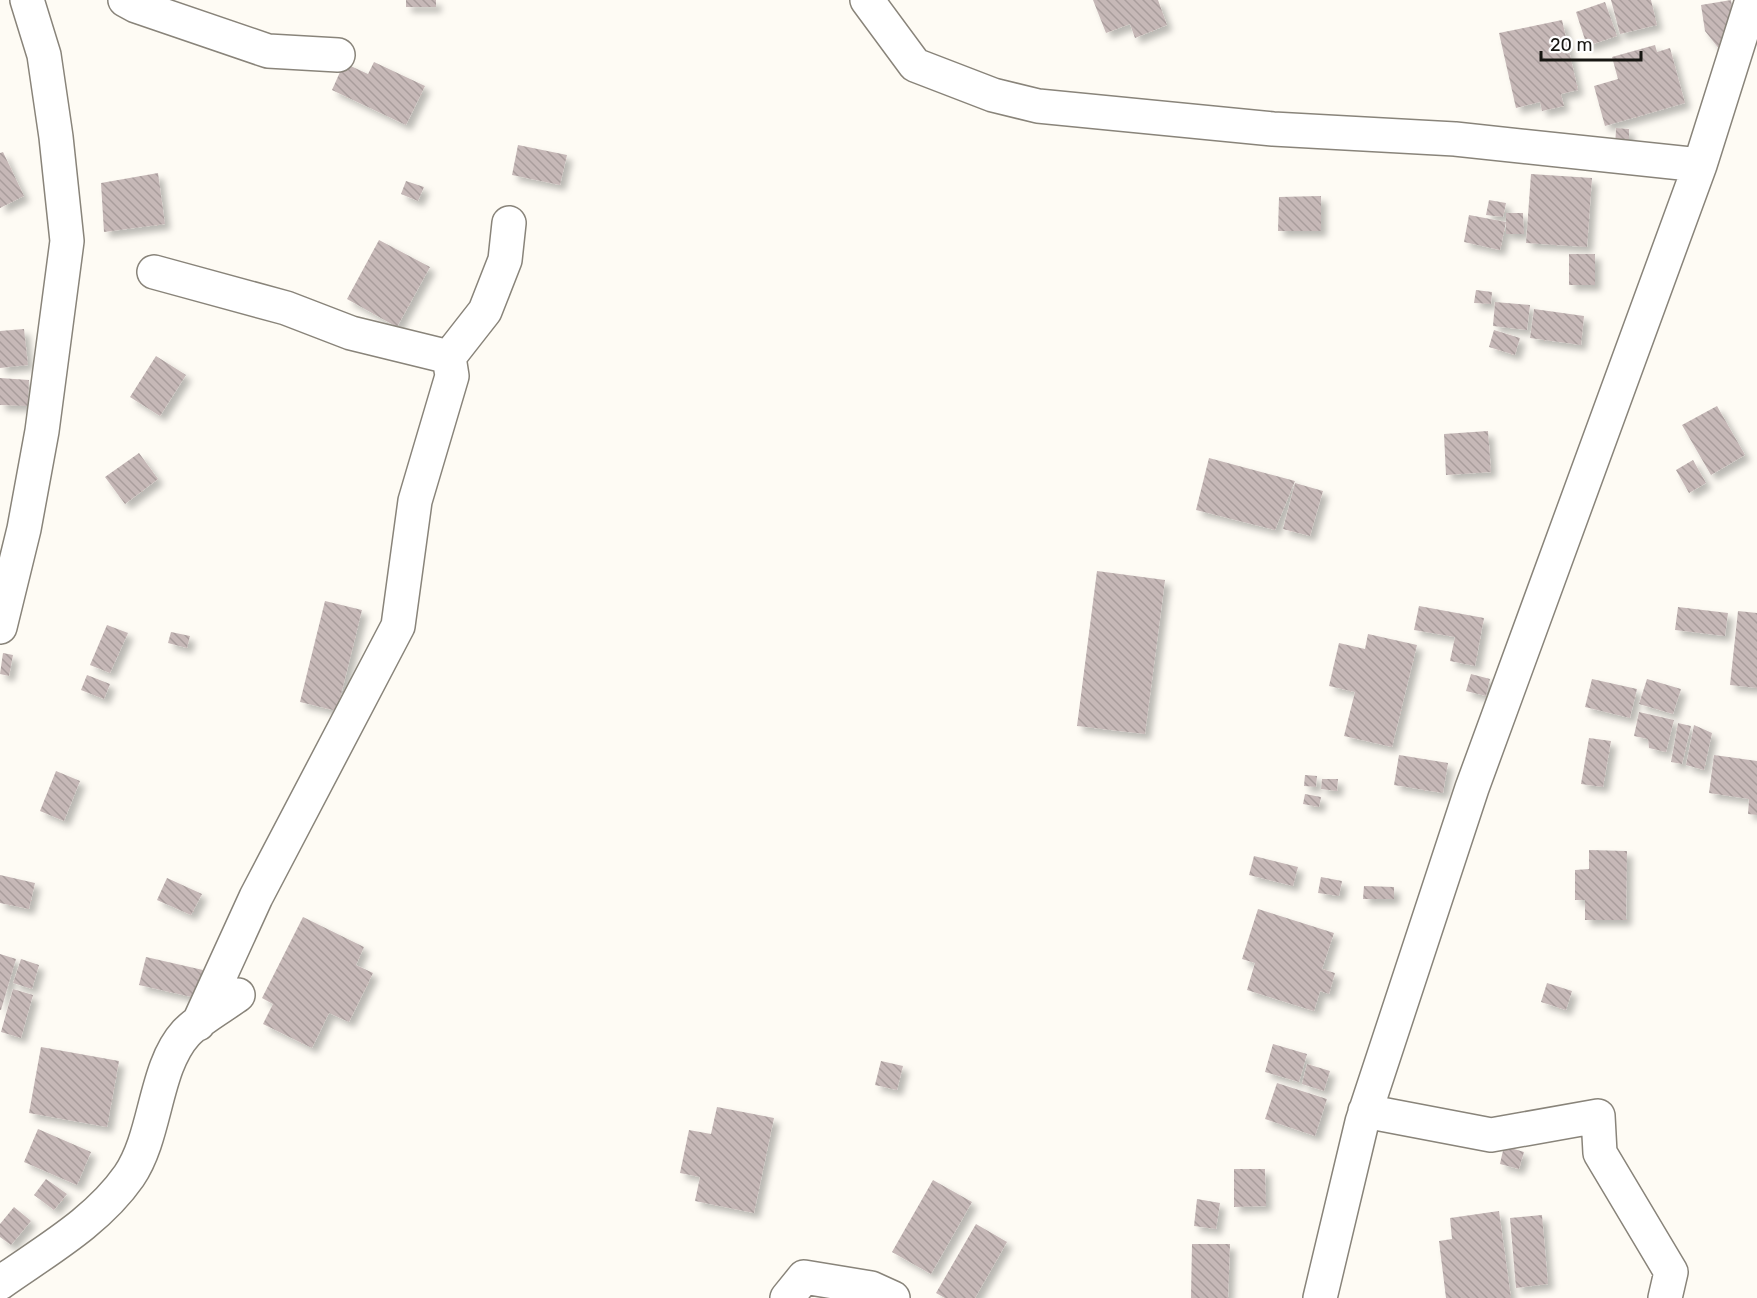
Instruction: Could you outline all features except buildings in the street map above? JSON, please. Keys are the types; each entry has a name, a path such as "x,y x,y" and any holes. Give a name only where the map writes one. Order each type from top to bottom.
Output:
{"street":[{"path":"0,627 24,529 42,431 66,242 56,137 44,55 27,0"},
{"path":"125,0 136,6 268,51 338,55"},
{"path":"867,0 915,65 993,95 1038,106 1273,129 1455,139 1700,165"},
{"path":"1320,1298 1365,1111 1472,788 1700,165 1752,0"},
{"path":"198,1024 256,897 398,626 415,501 452,376 449,357 485,311 505,260 509,223"},
{"path":"154,272 286,308 351,333 449,357"},
{"path":"0,1283 76,1230 113,1196 130,1174 145,1142 175,1048 187,1032 238,995"},
{"path":"1365,1111 1491,1135 1598,1116 1600,1153 1671,1272 1665,1298"},
{"path":"788,1298 804,1277 871,1288 892,1298"}]}
